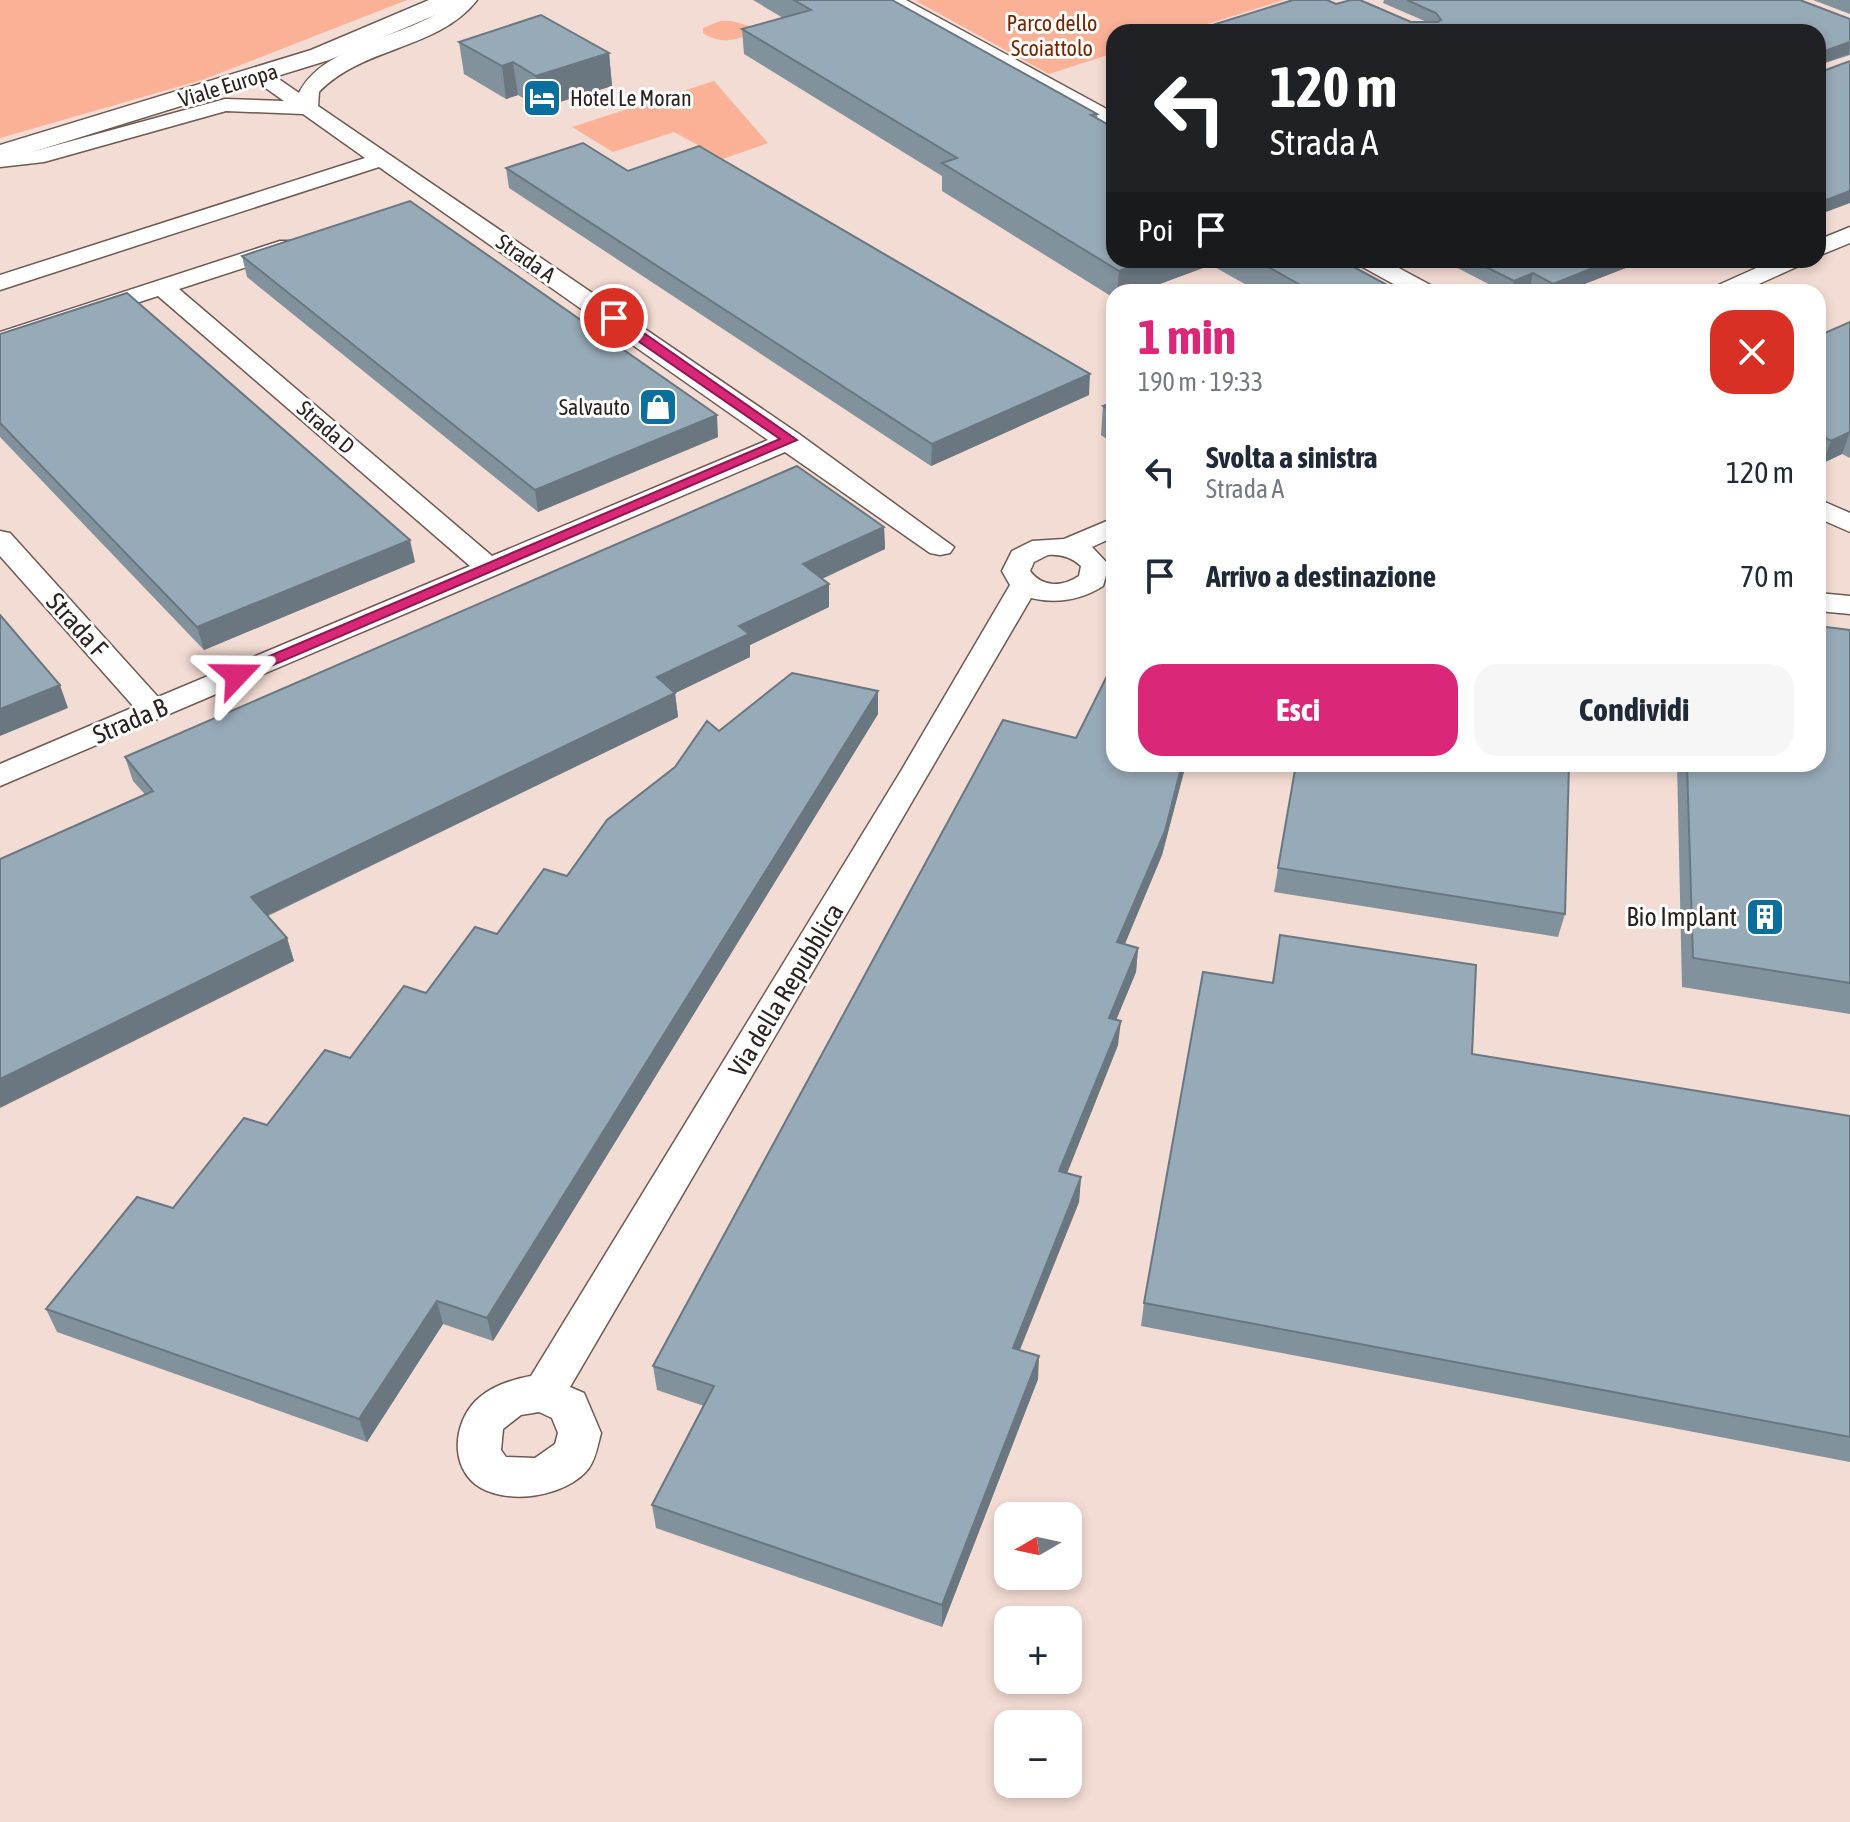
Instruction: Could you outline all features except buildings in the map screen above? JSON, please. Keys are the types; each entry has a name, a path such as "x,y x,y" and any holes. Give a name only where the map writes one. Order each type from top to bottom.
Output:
{"main road":[{"name":"Viale Europa","path":"0,154 250,79 320,55 450,0"}],"street":[{"path":"0,161 36,157 225,105 308,108 309,91 330,69 436,25 454,15 468,0"},
{"path":"892,0 1106,117"},
{"name":"Strada A","path":"250,79 264,100 308,108 940,547"},
{"path":"0,283 382,159"},
{"path":"409,206 437,197"},
{"path":"1826,245 1850,234"},
{"path":"0,340 307,239"},
{"path":"1382,268 1411,284"},
{"path":"1740,284 1775,268"},
{"name":"Strada D","path":"162,287 489,568"},
{"name":"Strada B","path":"0,776 790,440"},
{"path":"1826,511 1850,524"},
{"path":"1068,548 1106,530"},
{"name":"Strada F","path":"0,539 154,711"},
{"path":"1042,547 1068,548 1090,558 1095,565 1093,580 1085,587 1048,593 1025,584 1016,571 1022,557 1042,547"},
{"name":"Via della Repubblica","path":"543,1394 917,771 1025,584"},
{"path":"1826,603 1850,605"}],"green space":[{"path":"0,0 407,0 202,80 0,138"},
{"name":"Parco dello Scoiattolo","path":"1284,0 1208,24 1106,24 1106,56 1049,74 916,1"},
{"path":"720,21 750,26 752,30 728,40 714,39 703,33 703,28"},
{"path":"714,81 768,143 723,159 674,132 613,152 572,127"}],"place":[{"name":"Hotel Le Moran","path":"542,98"},
{"name":"Salvauto","path":"658,407"},
{"name":"Bio Implant","path":"1765,917"}],"route":[{"path":"237,675 790,440 614,318"}]}
